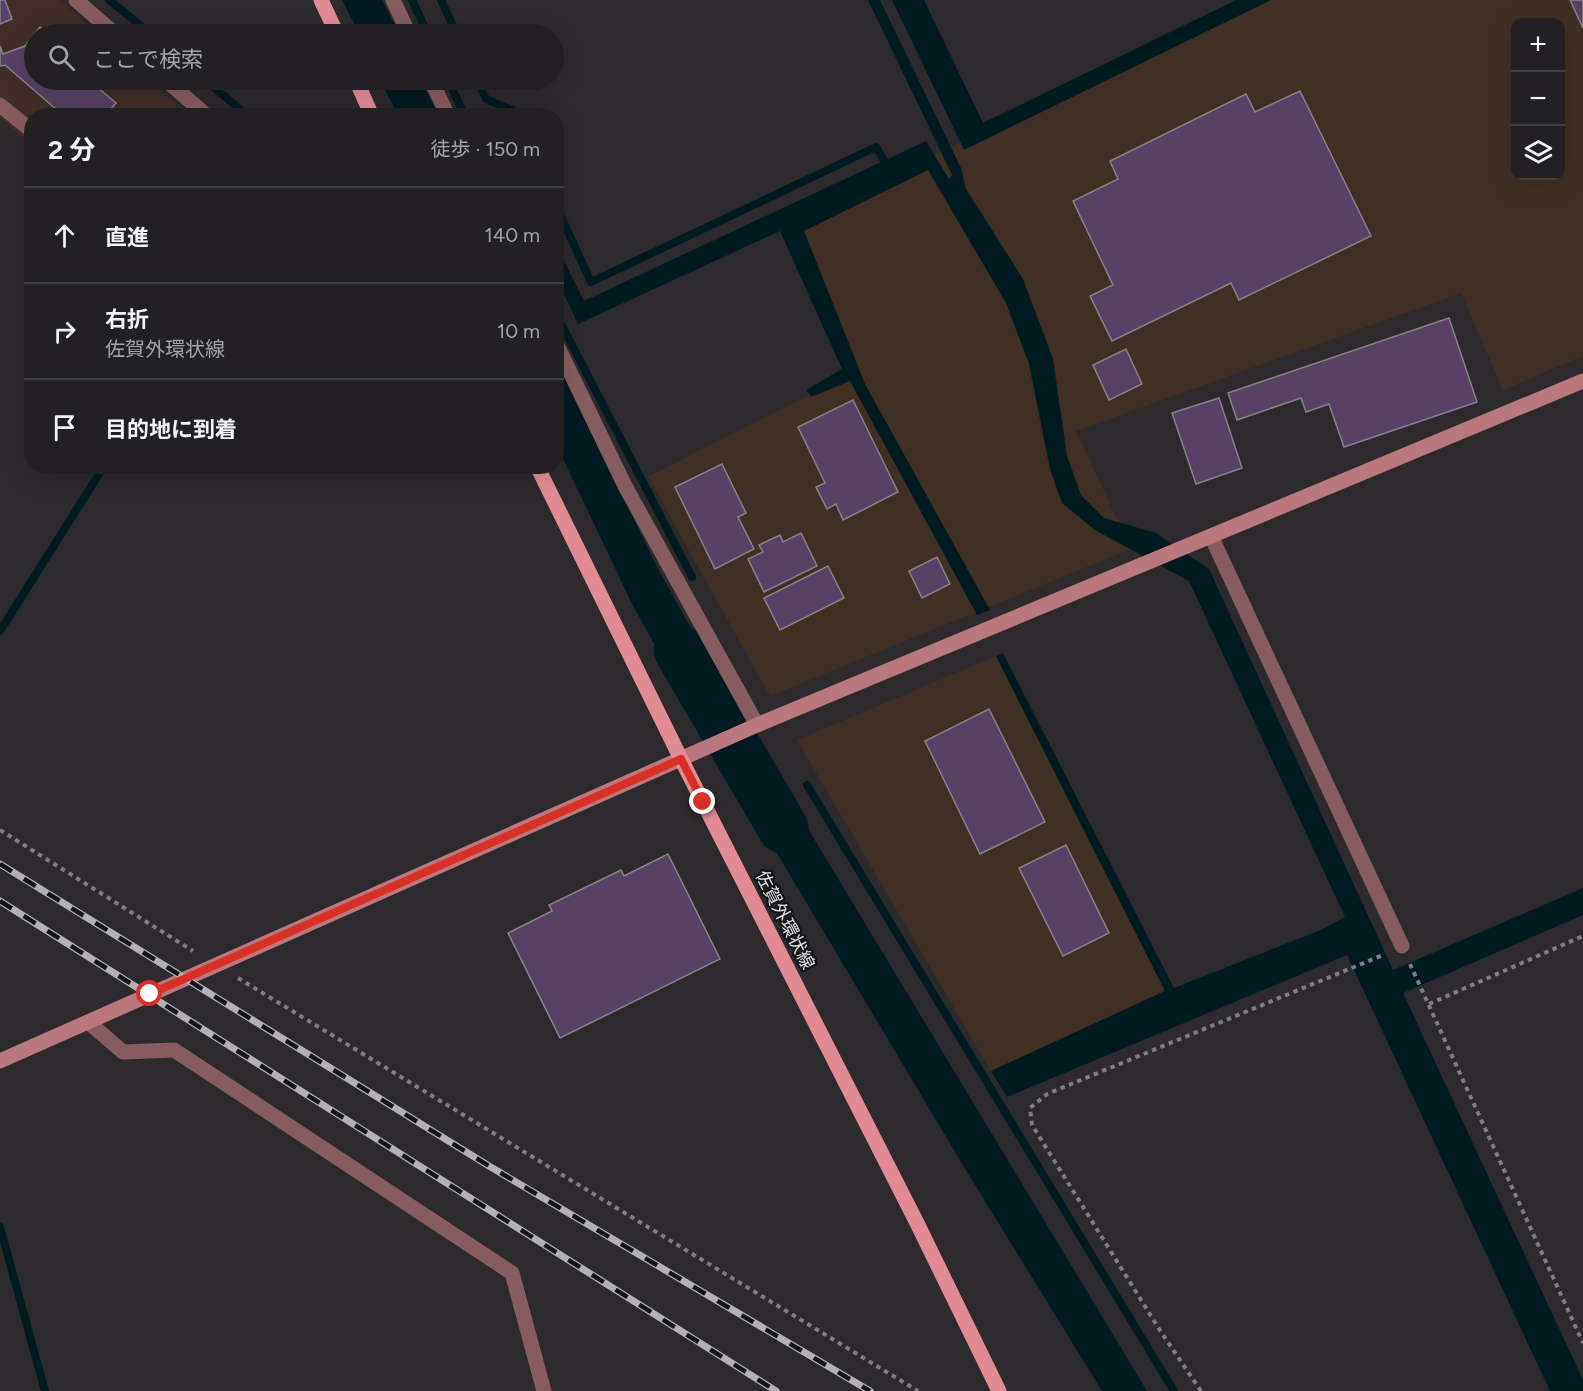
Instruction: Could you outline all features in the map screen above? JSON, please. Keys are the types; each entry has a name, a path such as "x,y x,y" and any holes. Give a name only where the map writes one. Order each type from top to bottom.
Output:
{"main road":[{"path":"321,0 332,24"},
{"path":"360,90 368,108"},
{"name":"佐賀外環状線","path":"541,474 681,759 917,1222 999,1391"}],"street":[{"path":"76,0 104,24"},
{"path":"393,0 404,24"},
{"path":"177,90 198,108"},
{"path":"436,90 444,108"},
{"path":"0,105 24,124"},
{"path":"564,360 625,486 757,725"},
{"path":"0,1061 757,725 1583,381"},
{"path":"1211,536 1402,946"},
{"path":"88,1022 123,1052 174,1050 512,1274 544,1391"}],"path":[{"path":"0,830 216,965 918,1391"},
{"path":"1429,1004 1583,936"},
{"path":"1201,1391 1161,1332 1032,1125 1030,1108 1047,1094 1402,946 1583,1343"}],"shaded area":[{"path":"0,0 60,0 87,24 24,24 24,90 159,90 179,108 24,108 24,138 0,118"},
{"path":"1255,0 1583,0 1583,356 1503,390 1461,293 1076,431 1131,549 770,696 648,477 848,375 783,228"},
{"path":"996,656 1165,991 991,1071 797,740"}],"water":[{"path":"342,0 382,0 394,24 354,24"},
{"path":"868,0 880,0 961,168 966,189 1023,279 1053,359 1067,456 1081,495 1104,518 1156,533 1209,569 1393,970 1583,888 1583,915 1403,993 1583,1380 1583,1391 1550,1391 1347,955 1007,1097 991,1071 1165,991 996,656 1003,653 1174,988 1323,929 1345,917 1189,581 1095,530 1062,503 1050,469 1029,364 1006,303 928,170 804,231 865,384 990,610 977,615 850,381 811,397 806,390 842,369 780,231 578,324 564,294 564,261 584,301 926,141 949,179 952,175"},
{"path":"892,0 924,0 983,123 1236,0 1271,0 964,150"},
{"path":"385,90 426,90 435,108 394,108"},
{"path":"564,374 658,569 732,702 716,711 689,706 633,606 564,461"},
{"path":"766,759 1147,1391 1102,1391 964,1167 735,783 747,766"}],"building":[{"path":"0,0 5,0 12,19 0,24"},
{"path":"1570,0 1583,0 1583,28"},
{"path":"0,46 3,54 24,46 24,81 5,65 0,66"},
{"path":"34,90 101,90 116,103 112,108 55,108"},
{"path":"1300,91 1371,236 1239,300 1231,283 1112,341 1090,296 1113,285 1073,201 1118,179 1110,161 1246,94 1255,112"},
{"path":"1449,318 1477,402 1344,447 1329,404 1306,412 1301,398 1237,420 1228,393"},
{"path":"1126,349 1142,384 1109,400 1093,365"},
{"path":"1219,398 1242,468 1196,484 1172,413"},
{"path":"853,400 898,492 843,520 836,504 827,509 816,487 825,483 798,427"},
{"path":"722,464 746,513 738,517 754,549 715,569 675,487"},
{"path":"801,533 817,566 764,592 748,559 763,552 759,545 780,535 783,542"},
{"path":"937,557 950,584 922,598 909,571"},
{"path":"828,566 844,598 780,630 764,598"},
{"path":"989,709 1045,822 980,854 925,741"},
{"path":"1066,845 1109,933 1063,956 1019,868"},
{"path":"668,854 720,959 560,1038 508,933 552,911 549,905 621,870 624,876"}],"waterway":[{"path":"109,0 139,24"},
{"path":"412,0 423,24"},
{"path":"441,0 452,24"},
{"path":"217,90 238,108"},
{"path":"453,90 461,108"},
{"path":"482,90 486,99 507,108"},
{"path":"564,223 591,282 876,147 889,169"},
{"path":"564,329 692,577"},
{"path":"0,631 99,474"},
{"path":"679,650 783,828"},
{"path":"807,785 1174,1391"},
{"path":"0,1227 45,1391"}],"railway":[{"path":"0,864 489,1166 870,1391"},
{"path":"0,901 776,1391"}],"route":[{"path":"150,994 681,759 703,802"}]}
